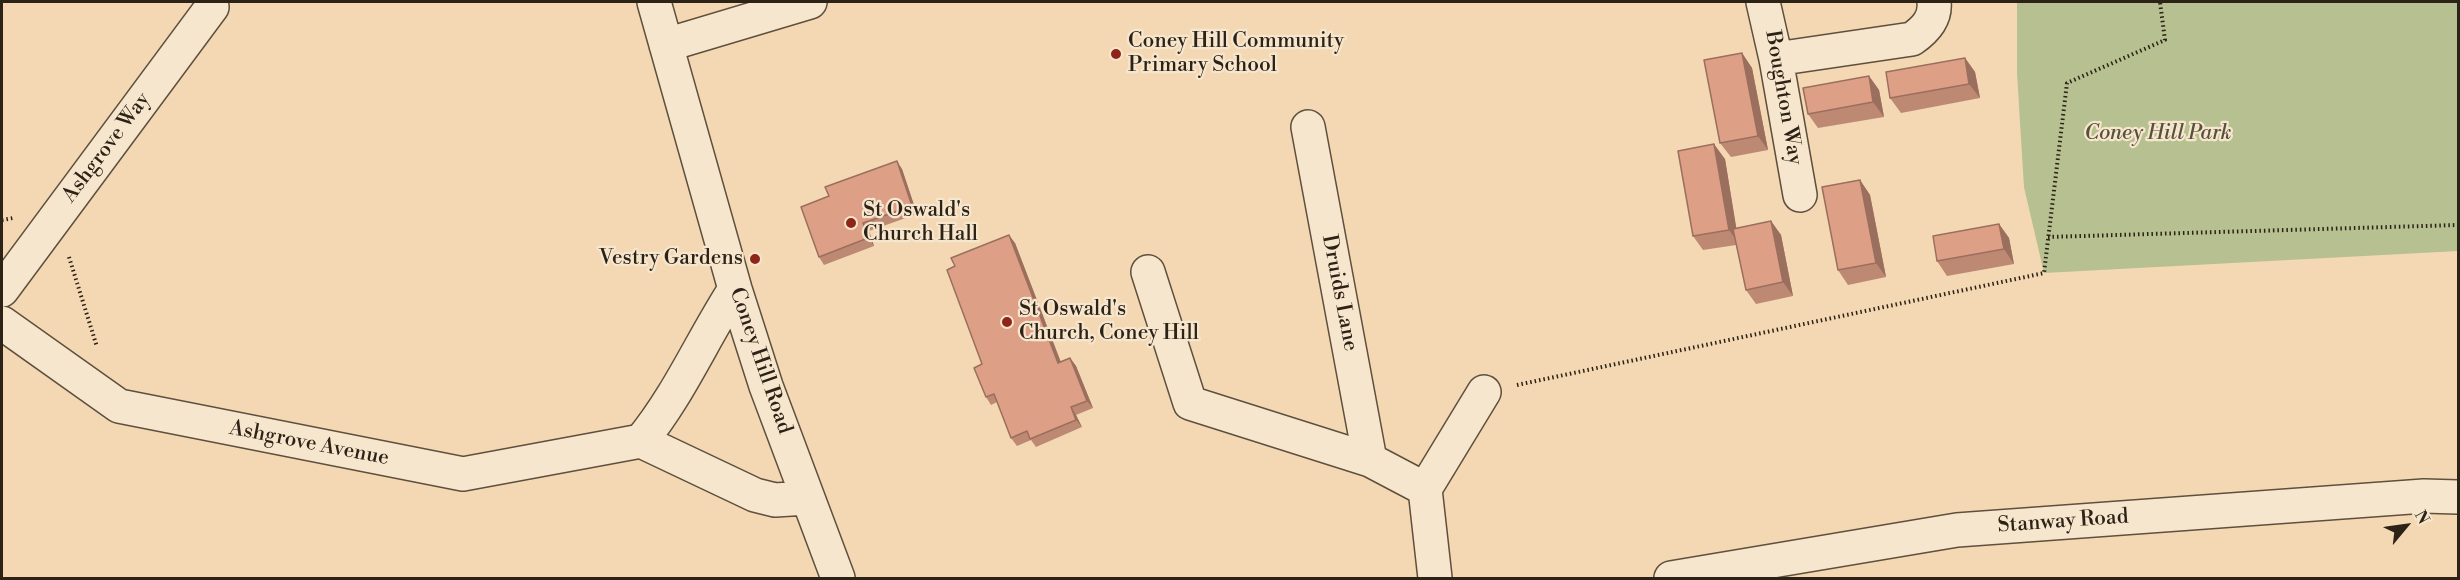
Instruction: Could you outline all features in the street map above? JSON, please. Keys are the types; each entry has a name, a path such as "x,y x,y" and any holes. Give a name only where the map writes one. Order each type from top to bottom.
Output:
{"street":[{"name":"Coney Hill Road","path":"654,2 735,289 766,386 838,579"},
{"path":"666,45 810,2"},
{"name":"Boughton Way","path":"1763,2 1776,59 1800,195"},
{"path":"1776,59 1912,39 1927,28 1935,9 1934,2"},
{"name":"Ashgrove Way","path":"2,290 212,7"},
{"name":"Druids Lane","path":"1308,127 1370,460"},
{"path":"1148,272 1190,403 1370,460 1425,489"},
{"path":"735,289 663,411 641,441 755,495 775,500 807,498"},
{"name":"Ashgrove Avenue","path":"2,323 119,406 463,474 641,441"},
{"path":"1435,579 1425,489 1484,392"},
{"name":"Stanway Road","path":"1671,579 1956,530 2424,496 2458,497"}],"path":[{"path":"1484,392 2044,273 2067,83 2165,40 2160,2"},
{"path":"2048,237 2458,225"}],"green space":[{"name":"Coney Hill Park","path":"2017,2 2458,2 2458,251 2044,273 2024,187 2017,73"}],"building":[{"path":"1742,53 1758,136 1720,143 1704,60"},
{"path":"1965,58 1969,84 1890,98 1886,72"},
{"path":"1869,76 1873,102 1808,114 1803,88"},
{"path":"1714,144 1729,230 1693,236 1678,151"},
{"name":"St Oswald's Church Hall","path":"897,161 912,206 863,223 868,238 819,257 801,207 829,196 825,187"},
{"path":"1860,180 1876,263 1838,270 1822,187"},
{"path":"1771,221 1783,282 1746,290 1733,229"},
{"path":"1999,224 2004,249 1937,261 1933,236"},
{"name":"St Oswald's Church, Coney Hill","path":"1009,235 1058,363 1070,358 1087,401 1071,407 1076,420 1030,439 1027,431 1011,438 994,394 986,397 974,368 982,364 947,270 955,266 951,258"}],"place":[{"name":"Coney Hill Community Primary School","path":"1116,54"},
{"name":"St Oswald's Church Hall","path":"851,223"},
{"name":"Vestry Gardens","path":"755,259"},
{"name":"St Oswald's Church, Coney Hill","path":"1007,322"}]}
